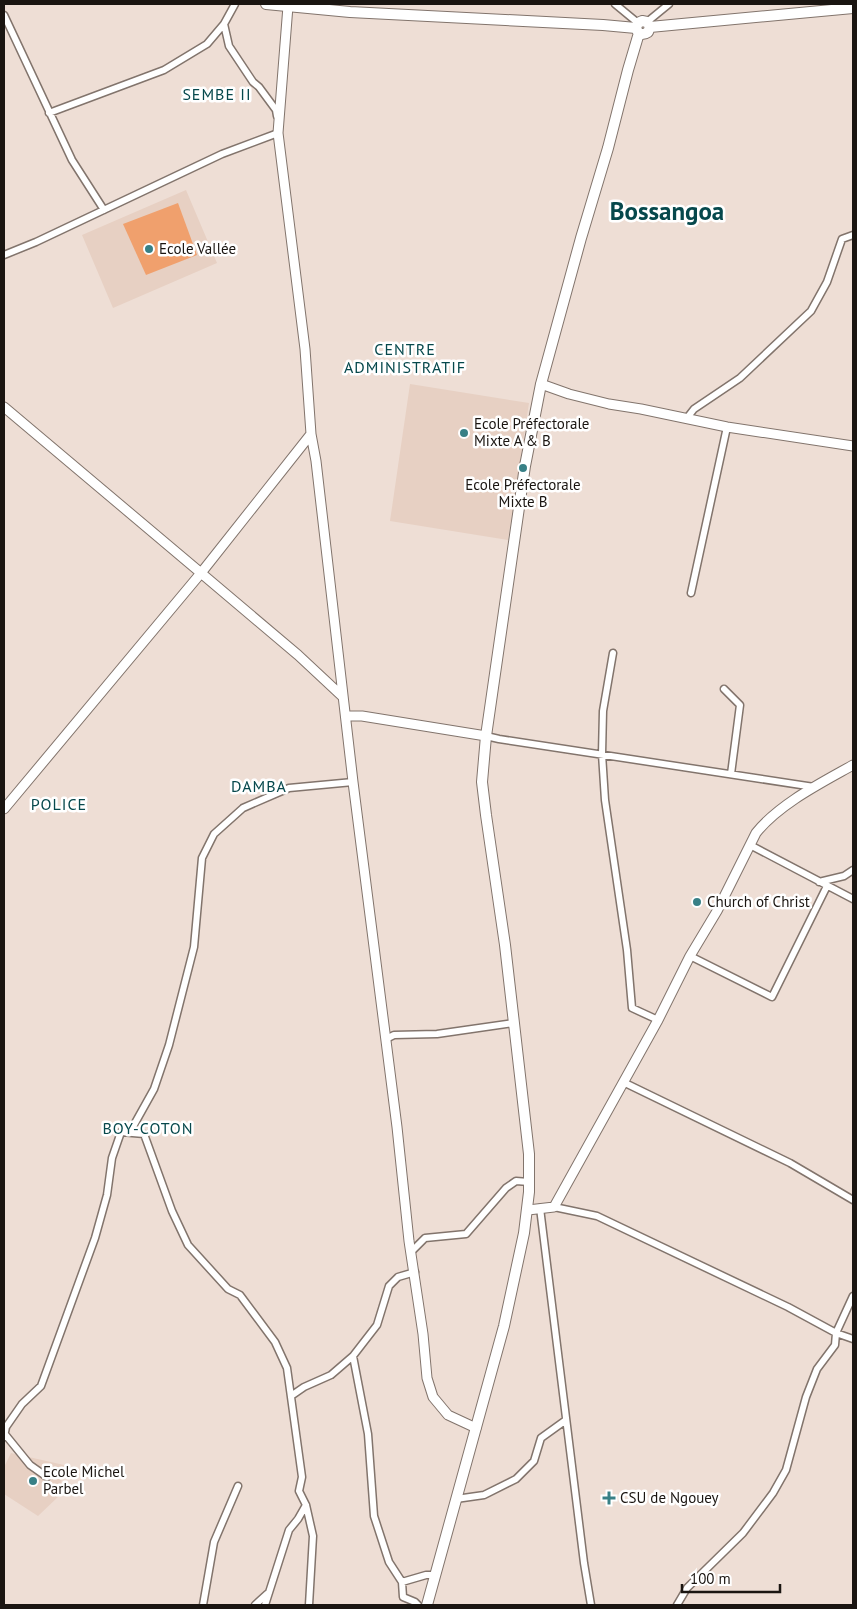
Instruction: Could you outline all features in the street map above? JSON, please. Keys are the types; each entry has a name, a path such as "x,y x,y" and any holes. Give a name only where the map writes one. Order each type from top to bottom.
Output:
{"main road":[{"path":"266,4 350,12 428,14 642,27 853,8"},
{"path":"427,1605 504,1326 528,1210 530,1182 529,1154 505,945 482,782 486,736 525,466 541,384 568,282 642,27"}],"street":[{"path":"50,113 164,70 207,44 224,24 235,4"},
{"path":"615,4 642,27 669,4"},
{"path":"288,5 278,133 306,349 311,434 316,461 347,716 353,782 427,1378 438,1404 448,1415 476,1428"},
{"path":"4,15 72,160 104,210"},
{"path":"224,24 229,46 252,82 260,87 276,110 278,123"},
{"path":"4,255 36,242 222,154 278,133"},
{"path":"688,418 694,409 740,378 811,311 827,282 842,239 853,235"},
{"path":"541,384 609,404 727,427 853,446"},
{"path":"4,407 201,572 344,697"},
{"path":"691,593 727,427"},
{"path":"4,809 201,572 311,434"},
{"path":"613,653 603,711 602,754 605,800 627,950 632,1008 658,1020"},
{"path":"724,689 740,705 731,774"},
{"path":"347,716 362,716 814,787"},
{"path":"554,1207 658,1020 750,845 764,823 814,787 853,765"},
{"path":"130,1132 154,1089 169,1045 194,947 202,858 214,834 243,808 289,788 353,782"},
{"path":"750,845 853,899"},
{"path":"819,882 844,876 853,870"},
{"path":"690,956 772,997 827,886"},
{"path":"386,1039 394,1035 437,1034 514,1023"},
{"path":"623,1082 790,1163 853,1200"},
{"path":"47,1478 30,1465 4,1435 6,1427 22,1404 40,1386 95,1238 107,1195 112,1158 120,1132 144,1134 172,1211 188,1245 228,1289 240,1295 275,1342 287,1368 302,1476 299,1490 306,1505 313,1536 309,1605"},
{"path":"411,1252 425,1238 466,1234 506,1188 516,1181 530,1182"},
{"path":"528,1210 554,1207 596,1216 788,1307 836,1333 853,1339"},
{"path":"540,1208 591,1605"},
{"path":"292,1396 304,1387 331,1375 353,1356 377,1325 389,1286 398,1277 415,1272"},
{"path":"677,1605 687,1588 743,1533 773,1493 786,1470 806,1397 817,1369 835,1345 836,1333 853,1296"},
{"path":"353,1356 368,1434 374,1516 388,1562 402,1582 403,1597 416,1602 418,1605"},
{"path":"456,1499 484,1495 516,1479 534,1461 541,1438 566,1420"},
{"path":"203,1605 214,1542 238,1486"},
{"path":"266,1605 268,1593 289,1530 298,1520 306,1505"},
{"path":"402,1582 435,1574"},
{"path":"255,1605 268,1593"}],"shaded area":[{"name":"Ecole Vallée","path":"186,190 217,263 113,308 82,235"},
{"path":"178,203 197,255 146,275 123,224"},
{"name":"Ecole Préfectorale Mixte A & B","path":"410,384 529,403 508,540 390,521"},
{"name":"Ecole Michel Parbel","path":"11,1453 64,1465 59,1496 38,1516 4,1494 4,1467"}],"place":[{"name":"Ecole Vallée","path":"149,249"},
{"name":"Ecole Préfectorale Mixte A & B","path":"464,433"},
{"name":"Ecole Préfectorale Mixte B","path":"523,468"},
{"name":"Church of Christ","path":"697,902"},
{"name":"Ecole Michel Parbel","path":"33,1481"},
{"name":"CSU de Ngouey","path":"609,1498"}],"district":[{"name":"SEMBE II","path":"217,94"},
{"name":"Bossangoa","path":"667,211"},
{"name":"CENTRE ADMINISTRATIF","path":"405,358"},
{"name":"DAMBA","path":"259,786"},
{"name":"POLICE","path":"59,804"},
{"name":"BOY-COTON","path":"148,1128"}]}
